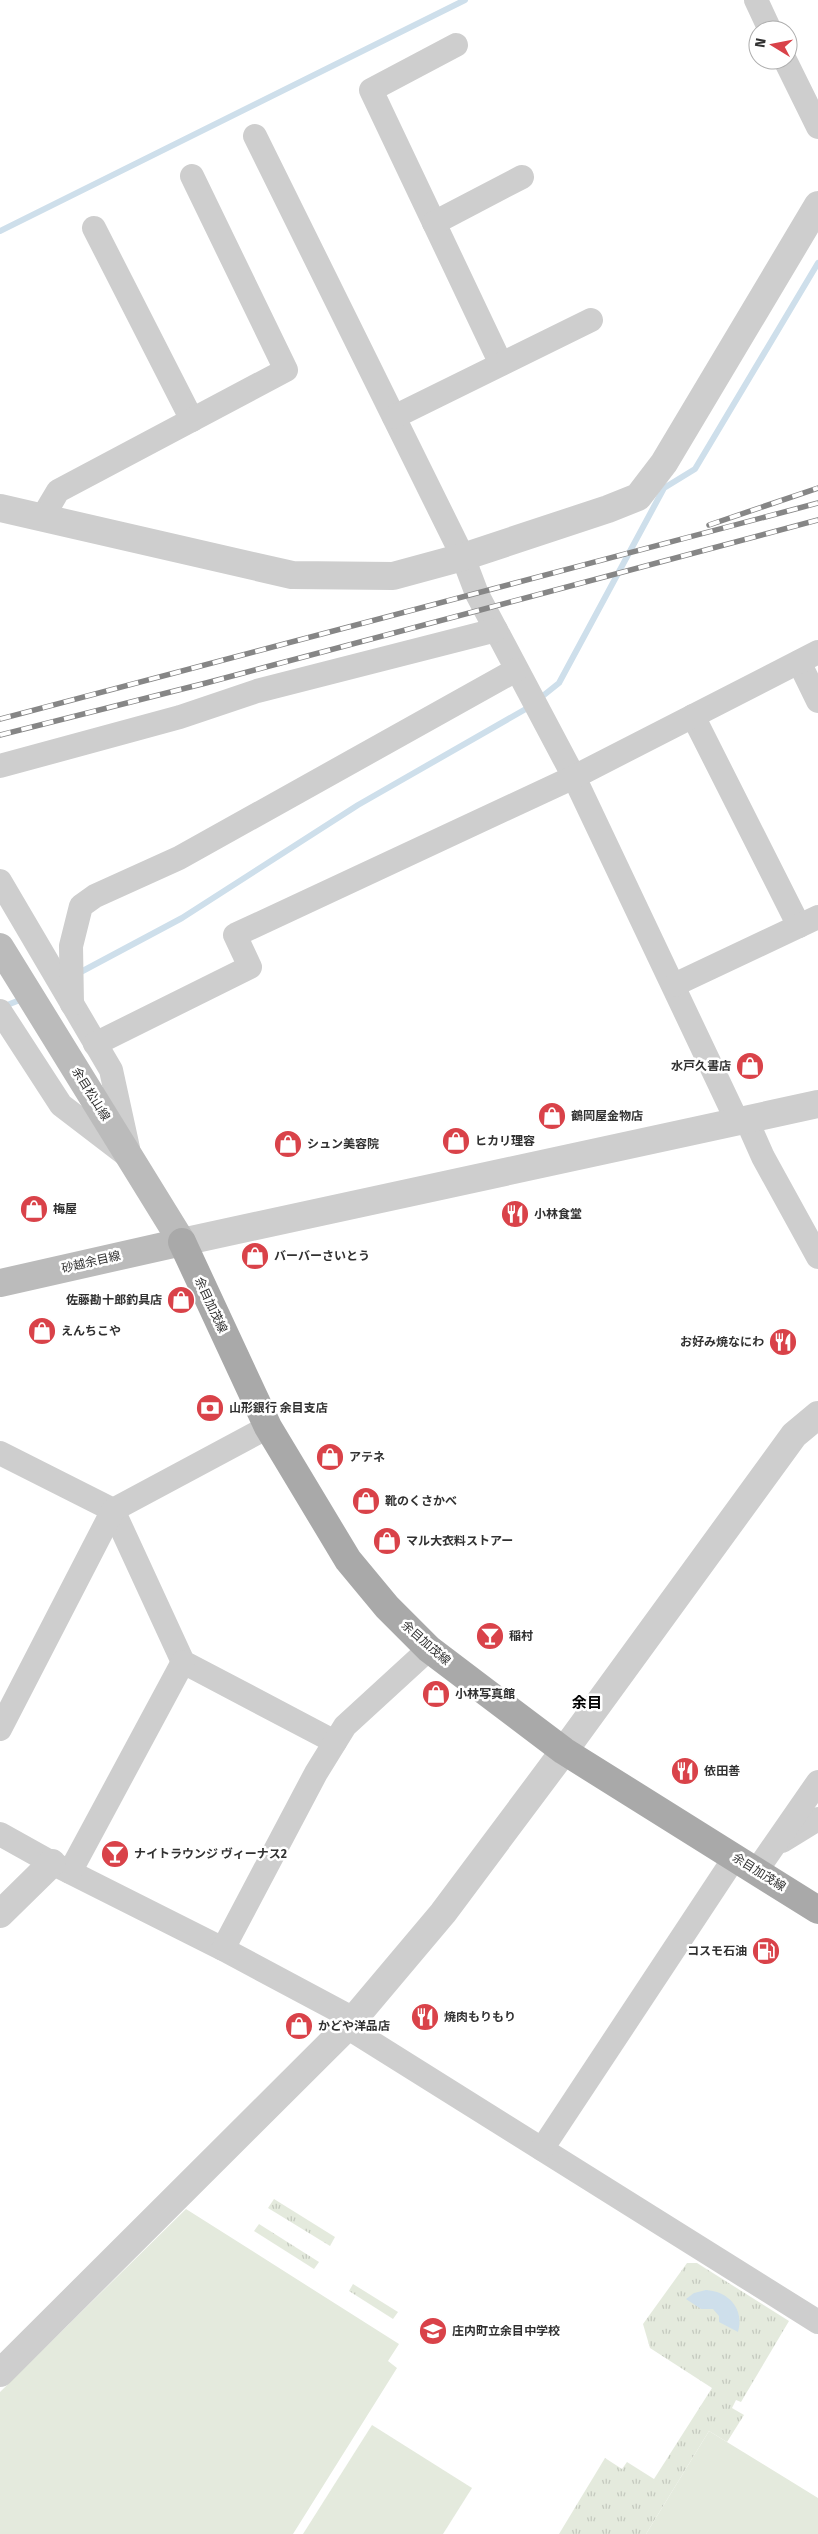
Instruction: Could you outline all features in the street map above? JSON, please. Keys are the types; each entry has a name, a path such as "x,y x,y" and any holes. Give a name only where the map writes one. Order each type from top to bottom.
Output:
{"main road":[{"name":"余目松山線","path":"0,947 182,1242"},
{"name":"砂越余目線","path":"0,1283 182,1242"},
{"name":"余目加茂線","path":"182,1242 268,1427 348,1560 387,1607 429,1649 564,1751 818,1910"}],"street":[{"path":"756,0 765,20"},
{"path":"456,45 371,90 502,364"},
{"path":"790,70 818,127"},
{"path":"255,136 464,557 477,594 574,777 674,985 743,1122 818,1257"},
{"path":"42,518 58,491 286,370 192,176"},
{"path":"434,223 522,177"},
{"path":"0,508 292,574 393,576 464,557 608,509 638,497 664,463 818,205"},
{"path":"94,228 192,420"},
{"path":"394,417 591,320"},
{"path":"0,766 180,717 257,691 496,630"},
{"path":"95,1044 250,967 234,935 574,777 808,657 818,701"},
{"path":"72,1004 71,946 81,906 95,896 179,858 516,670"},
{"path":"674,985 808,921 693,716"},
{"path":"0,881 111,1070 130,1157"},
{"path":"0,1011 61,1105 130,1157"},
{"path":"182,1242 743,1122 818,1104"},
{"path":"0,2373 350,2023 443,1912 564,1751 794,1435 818,1415"},
{"path":"0,1729 113,1510 268,1427"},
{"path":"0,1454 113,1510 183,1662 335,1742"},
{"path":"224,1949 316,1773 345,1726 429,1649"},
{"path":"0,1914 61,1867 183,1662"},
{"path":"772,1848 818,1782"},
{"path":"542,2149 746,1864 818,1819"},
{"path":"0,1834 224,1949 350,2023 542,2149 818,2322"}],"green space":[{"path":"274,2199 335,2237 330,2246 268,2208"},
{"path":"186,2209 399,2344 388,2361 397,2368 293,2534 0,2534 0,2392"},
{"path":"259,2224 319,2262 314,2269 254,2231"},
{"path":"687,2263 697,2263 789,2321 741,2402 736,2400 732,2408 744,2415 727,2442 709,2431 646,2534 559,2534 605,2458 622,2469 627,2462 654,2479 712,2388 650,2348 643,2324"},
{"path":"353,2284 398,2312 393,2319 349,2291"},
{"path":"372,2425 472,2488 443,2534 303,2534"},
{"path":"709,2431 818,2498 818,2534 646,2534"}],"water":[{"path":"706,2290 721,2294 733,2303 739,2316 738,2332 719,2322 719,2316 713,2309 701,2309 686,2299 694,2293"}],"waterway":[{"path":"0,231 465,0"},
{"path":"539,699 559,683 664,488 695,469 818,263"},
{"path":"77,974 182,918 358,805 531,706"},
{"path":"2,1007 25,998"}],"railway":[{"path":"709,525 818,488"},
{"path":"0,719 818,503"},
{"path":"0,735 206,683 818,520"}],"place":[{"name":"水戸久書店","path":"750,1066"},
{"name":"鶴岡屋金物店","path":"552,1116"},
{"name":"ヒカリ理容","path":"456,1141"},
{"name":"シュン美容院","path":"288,1144"},
{"name":"梅屋","path":"34,1209"},
{"name":"小林食堂","path":"515,1214"},
{"name":"バーバーさいとう","path":"255,1256"},
{"name":"佐藤勘十郎釣具店","path":"181,1300"},
{"name":"えんちこや","path":"42,1331"},
{"name":"お好み焼なにわ","path":"783,1342"},
{"name":"山形銀行 余目支店","path":"210,1408"},
{"name":"アテネ","path":"330,1457"},
{"name":"靴のくさかべ","path":"366,1501"},
{"name":"マル大衣料ストアー","path":"387,1541"},
{"name":"稲村","path":"490,1636"},
{"name":"小林写真館","path":"436,1694"},
{"name":"依田善","path":"685,1771"},
{"name":"ナイトラウンジ ヴィーナス2","path":"115,1854"},
{"name":"コスモ石油","path":"766,1951"},
{"name":"焼肉もりもり","path":"425,2017"},
{"name":"かどや洋品店","path":"299,2026"},
{"name":"庄内町立余目中学校","path":"433,2331"}],"district":[{"name":"余目","path":"587,1703"}]}
